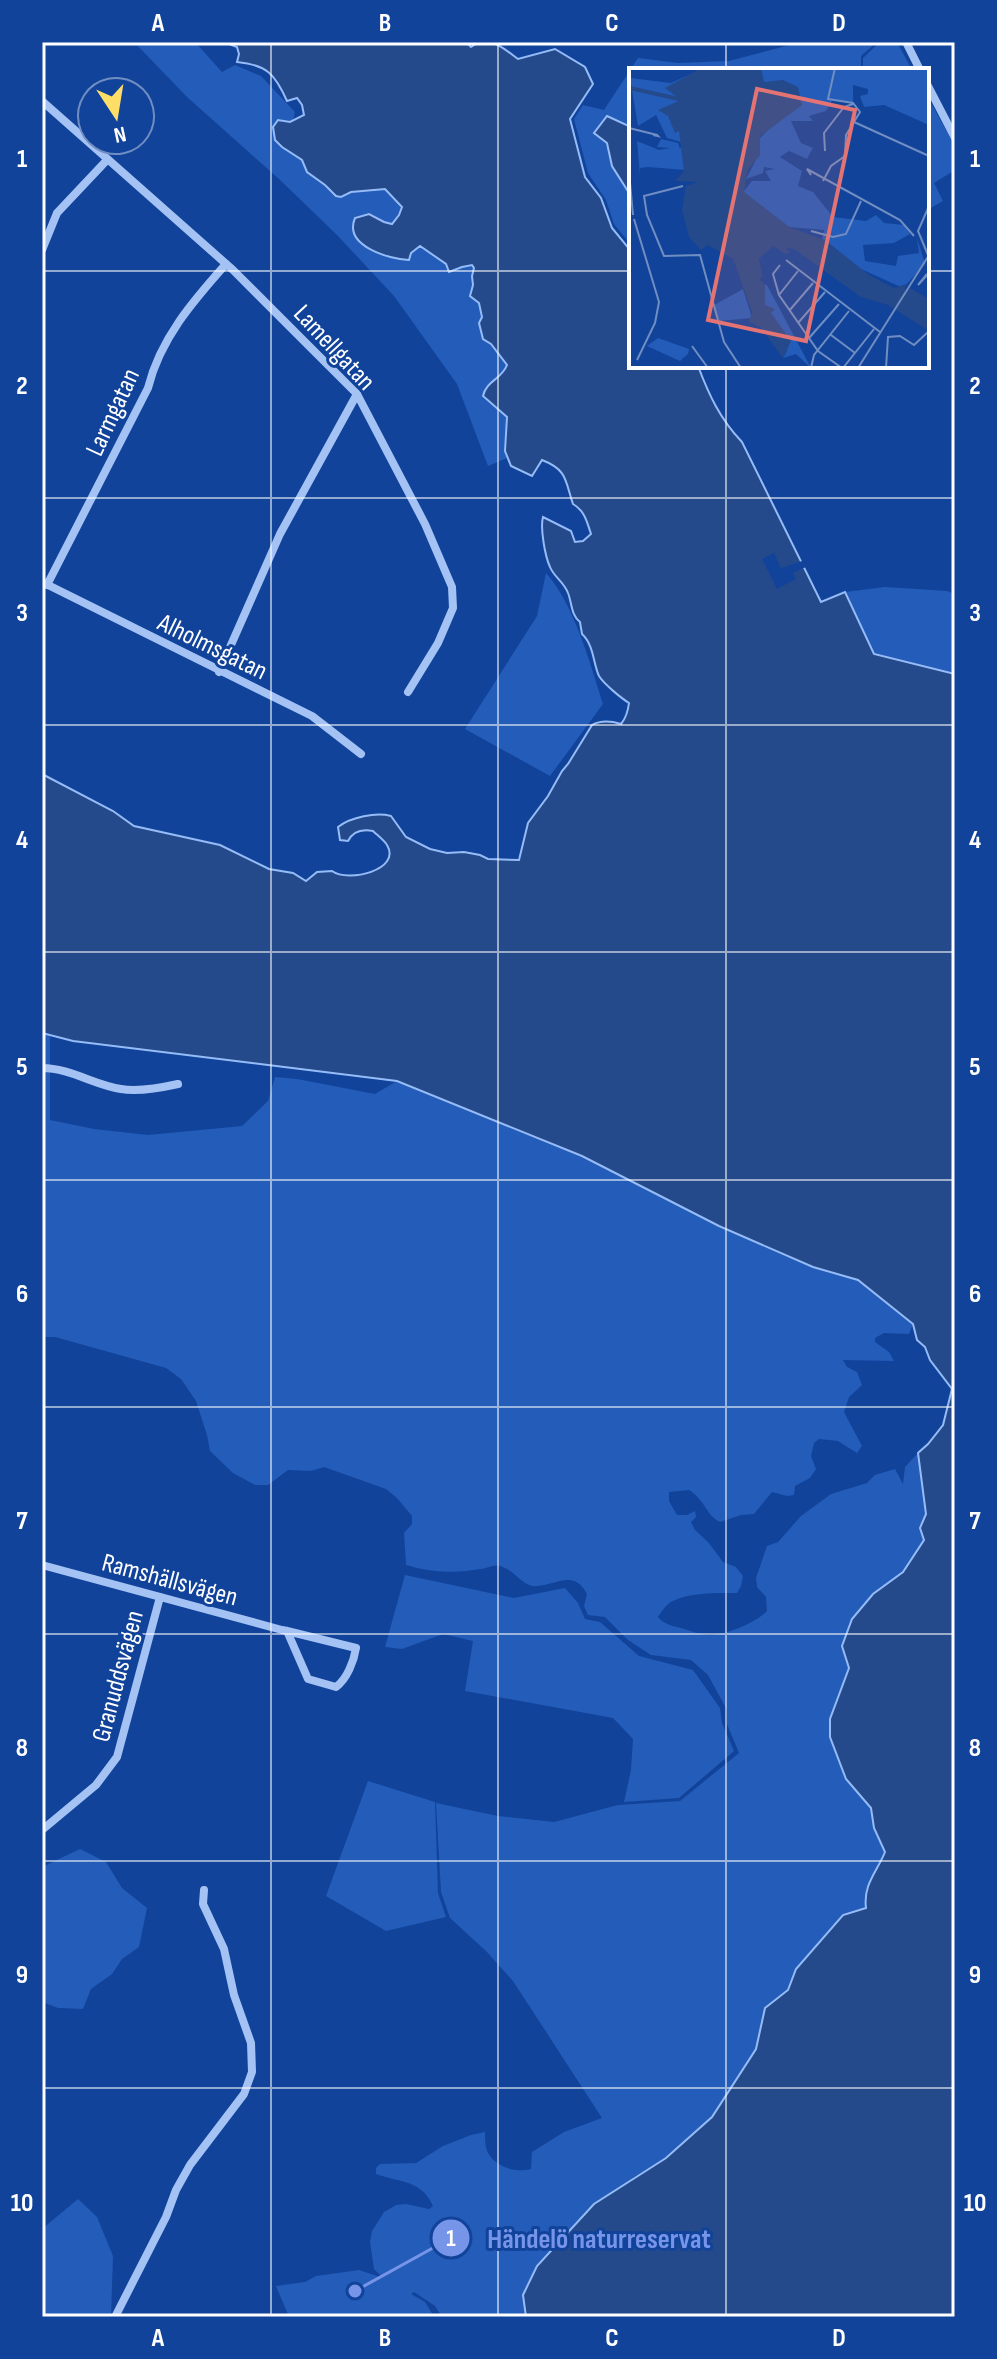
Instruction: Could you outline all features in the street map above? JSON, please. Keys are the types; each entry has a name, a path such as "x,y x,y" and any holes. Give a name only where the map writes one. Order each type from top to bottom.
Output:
{"street":[{"path":"906,42 919,68"},
{"path":"929,88 955,138"},
{"name":"Lamellgatan","path":"42,101 226,264 357,394 425,524 452,587 453,608 438,643 408,692"},
{"path":"42,250 57,213 107,160"},
{"name":"Larmgatan","path":"45,584 141,403 153,369 182,315 226,264"},
{"path":"219,672 280,534 357,394"},
{"name":"Alholmsgatan","path":"45,584 312,716 361,754"},
{"path":"42,1068 57,1068 121,1089 178,1084"},
{"name":"Ramshällsvägen","path":"42,1565 356,1648 355,1657 341,1684 336,1687 308,1679 287,1631"},
{"name":"Granuddsvägen","path":"42,1830 96,1785 117,1757 160,1597"},
{"path":"115,2317 190,2165 244,2094 252,2072 251,2043 234,1995 224,1949 203,1904 204,1890"}],"shaded area":[{"path":"134,42 195,42 222,72 235,65 261,76 295,112 293,121 304,114 303,105 297,98 287,101 269,72 237,62 237,47 224,42 297,42 459,204 565,477 556,466 542,460 532,476 511,466 507,458 488,466 457,384 394,296 337,235 187,97"},
{"path":"224,42 466,42 471,47 490,42 518,59 555,49 585,67 593,84 570,119 585,177 601,198 612,228 629,249 629,368 699,368 716,406 742,442 821,602 845,592 874,654 955,674 955,2317 526,2317 523,2295 537,2266 594,2204 666,2158 712,2117 756,2049 765,2008 788,1990 796,1969 843,1915 866,1908 869,1885 885,1852 874,1828 871,1808 846,1779 830,1737 830,1719 849,1668 842,1646 852,1619 873,1594 903,1572 924,1540 920,1528 926,1514 918,1453 943,1425 952,1389 930,1360 925,1347 917,1340 913,1324 858,1280 813,1267 719,1226 582,1156 397,1081 73,1041 42,1033 42,774 113,811 134,826 220,845 269,869 293,873 306,881 317,872 360,875 371,872 387,861 390,854 387,845 373,831 359,832 348,841 340,840 338,827 350,820 371,815 391,816 406,837 430,849 447,853 464,852 488,859 519,860 528,823 592,725 599,722 621,724 629,706 599,676 568,593 552,571 546,556 543,517 571,531 575,542 583,541 591,534 585,517 573,504 564,477 557,468 542,460 532,476 511,466 505,451 507,417 483,396 507,365 491,344 483,339 479,303 470,296 474,268 472,265 449,272 446,264 420,246 411,253 409,260 380,254 362,243 353,228 355,218 369,214 392,224 402,207 385,189 336,196 307,172 302,160 275,140 273,127 278,120 290,122 304,115 302,105 297,98 287,101 269,72 237,62 237,47"},
{"path":"801,42 877,42 861,56 861,68 631,68 638,58 678,63 729,61"},
{"path":"880,42 897,42 911,68 863,68 863,58"},
{"path":"629,72 629,243 614,224 606,200 588,173 574,119 583,105 604,110"},
{"path":"929,100 955,146 955,170 934,183 943,201 929,209"},
{"path":"607,116 629,126 629,193 612,166 607,143 594,133"},
{"path":"546,573 573,617 603,704 550,776 465,729 537,616"},
{"path":"885,587 955,594 955,674 874,654 845,592"},
{"path":"42,1033 50,1035 50,1120 148,1135 242,1126 268,1101 275,1077 375,1094 397,1081 582,1156 719,1226 813,1267 858,1280 913,1324 909,1334 884,1333 875,1338 875,1342 889,1352 894,1361 843,1360 847,1367 857,1372 862,1385 849,1397 844,1412 862,1446 857,1453 838,1441 819,1439 814,1443 811,1456 816,1469 810,1478 795,1486 794,1495 772,1492 754,1514 720,1522 689,1490 669,1492 669,1501 677,1515 695,1511 696,1517 691,1522 695,1530 723,1562 736,1567 743,1576 737,1593 686,1596 667,1605 658,1617 671,1625 709,1635 734,1630 756,1620 767,1611 766,1597 757,1587 756,1578 767,1546 778,1542 801,1516 831,1494 867,1483 875,1475 895,1469 903,1484 905,1467 918,1453 926,1514 920,1528 924,1540 903,1572 873,1594 842,1646 849,1668 830,1719 830,1737 846,1779 871,1808 874,1828 885,1853 869,1885 866,1908 843,1915 796,1969 788,1990 765,2008 756,2049 712,2117 666,2158 632,2178 523,2295 526,2317 442,2317 435,2306 414,2292 411,2294 425,2302 437,2317 289,2317 276,2286 359,2270 383,2278 374,2269 370,2242 372,2231 384,2212 396,2205 429,2209 433,2206 416,2186 376,2174 380,2164 416,2163 443,2146 485,2132 487,2151 496,2162 513,2169 531,2169 532,2152 564,2132 602,2118 513,1981 450,1918 441,1892 436,1803 498,1816 554,1822 618,1805 680,1801 739,1753 727,1724 727,1710 708,1675 691,1660 651,1655 628,1640 605,1617 588,1615 584,1606 587,1594 577,1582 565,1580 532,1586 497,1566 453,1572 406,1565 404,1533 412,1524 412,1516 386,1489 324,1467 311,1471 288,1470 268,1485 255,1485 233,1473 210,1451 196,1401 181,1379 166,1368 55,1337 42,1337"},
{"path":"405,1575 514,1598 565,1588 578,1603 585,1619 600,1622 639,1656 693,1670 720,1708 722,1723 734,1751 679,1798 624,1802 631,1770 633,1739 613,1718 465,1691 473,1641 443,1634 402,1649 385,1647"},
{"path":"368,1781 435,1802 438,1893 446,1917 386,1931 326,1896"},
{"path":"80,1849 106,1862 122,1888 147,1908 139,1947 122,1959 112,1974 91,1989 83,2009 58,2008 42,2002 42,1867"},
{"path":"78,2199 97,2217 113,2256 111,2317 42,2317 42,2229"}],"pier":[{"path":"774,553 781,568 805,560 808,566 793,573 796,579 777,589 762,559"}],"place":[{"name":"Händelö naturreservat","path":"355,2291"}]}
